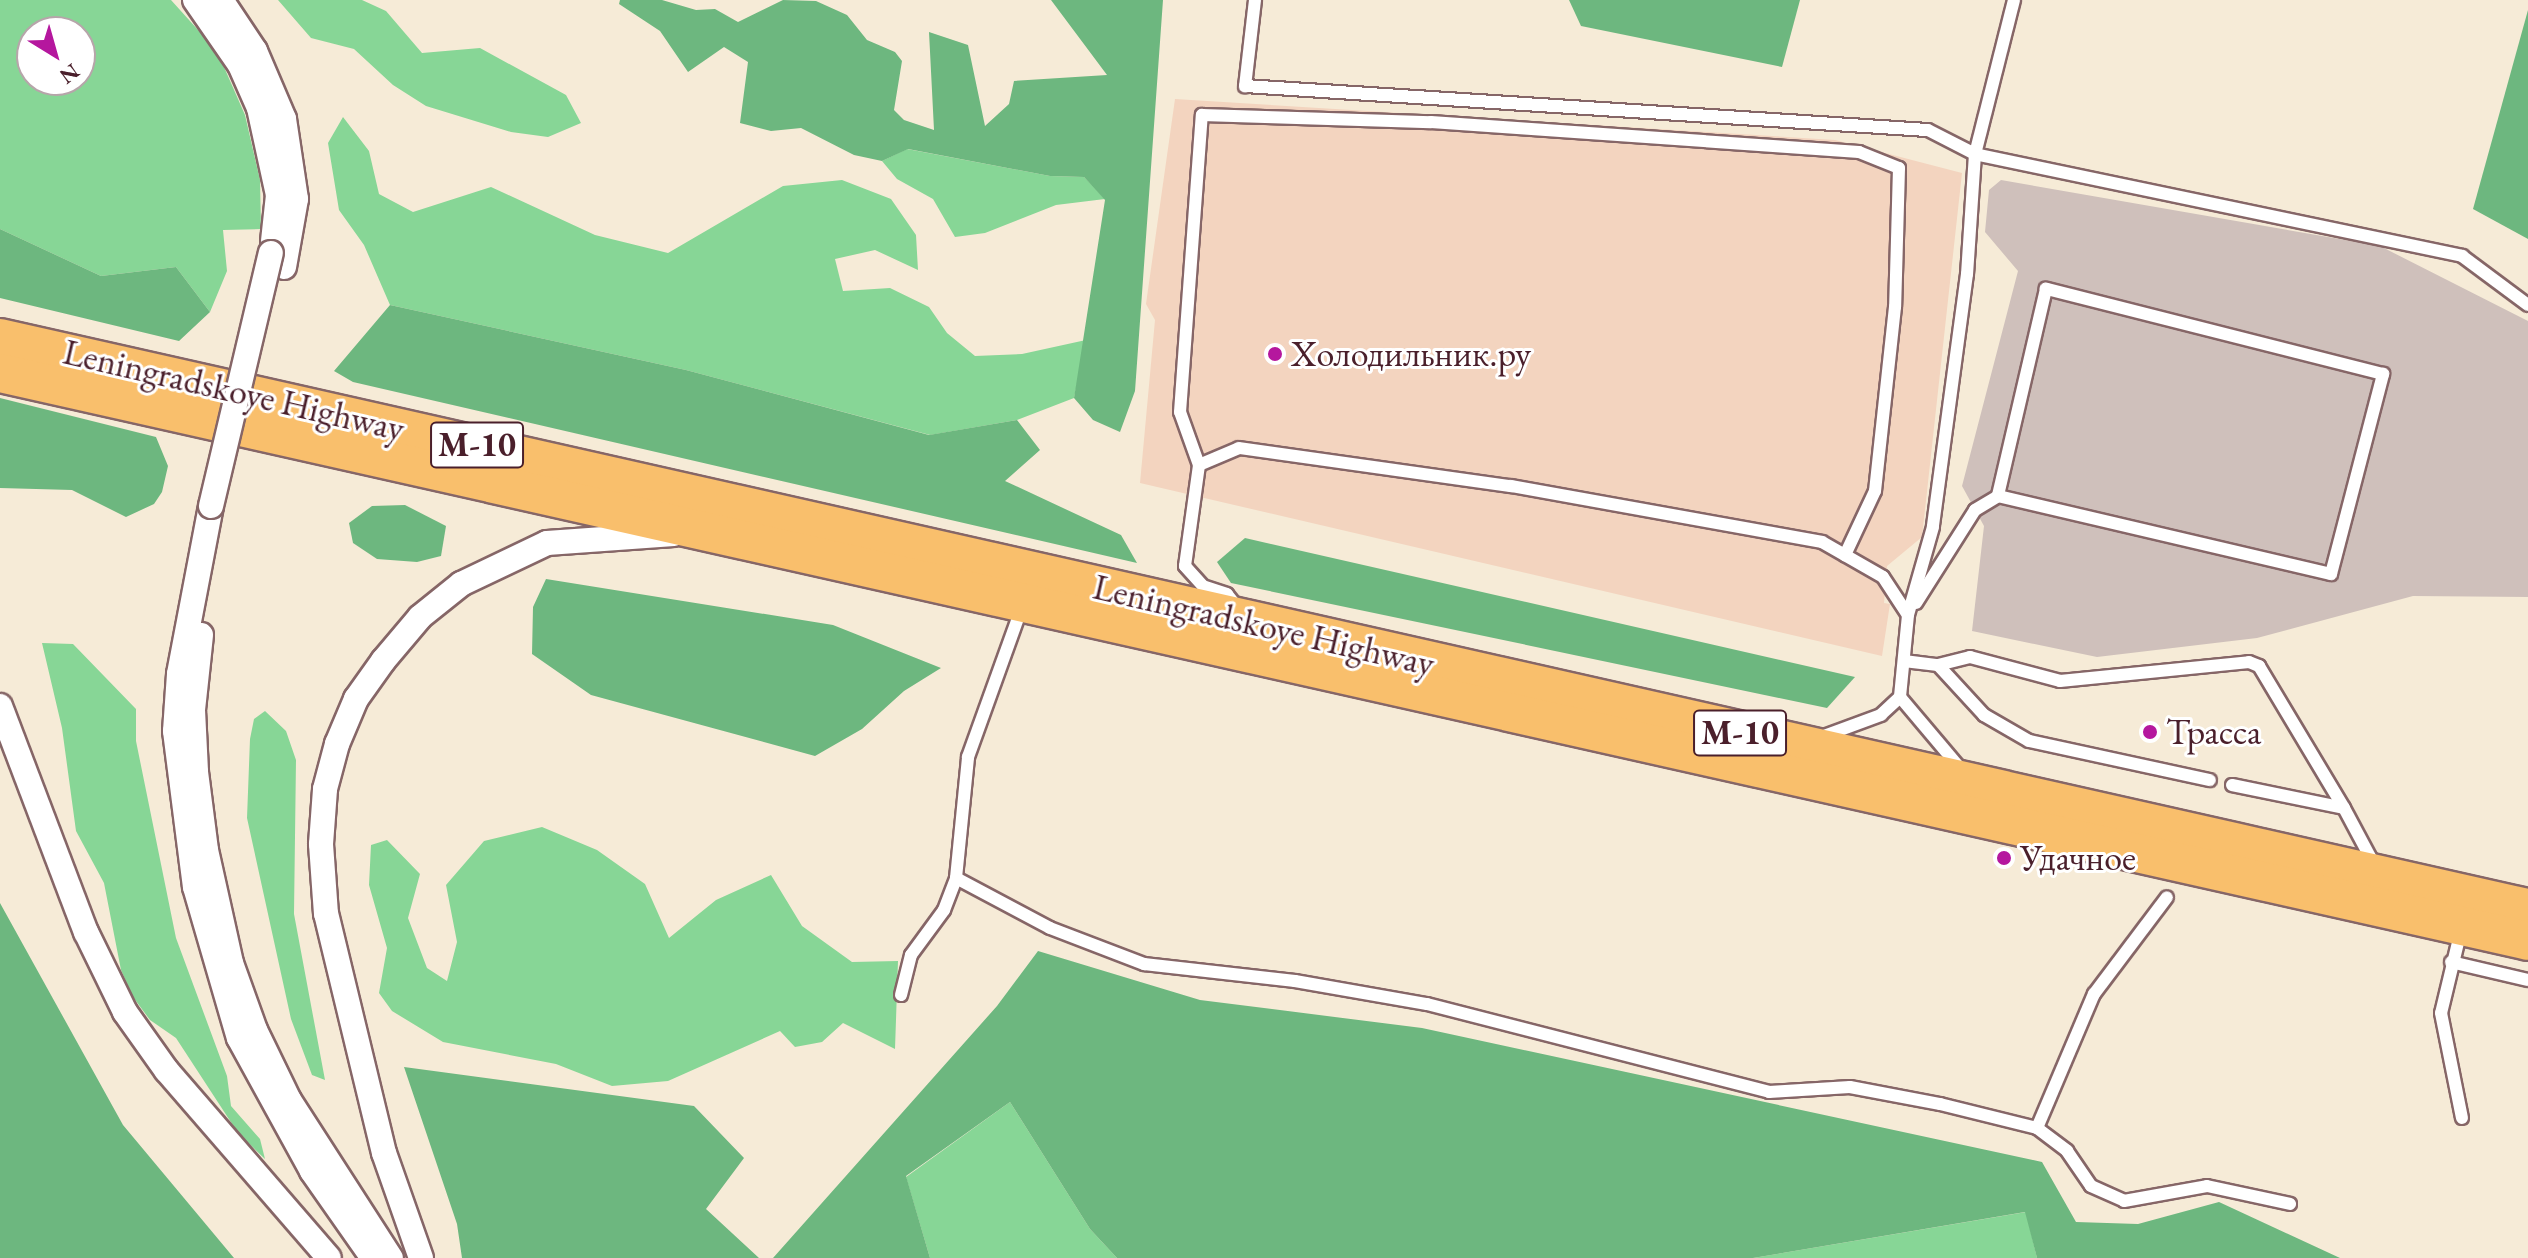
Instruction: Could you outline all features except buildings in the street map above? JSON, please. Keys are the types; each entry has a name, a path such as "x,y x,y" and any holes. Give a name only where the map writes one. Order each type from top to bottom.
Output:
{"highway":[{"name":"Leningradskoye Highway","path":"0,338 1984,789 2528,908"},
{"name":"Leningradskoye Highway","path":"0,373 1023,604 2456,945 2528,941"}],"street":[{"path":"195,0 240,65 259,108 278,195 277,260"},
{"path":"221,0 255,51 284,119 296,199 277,260 179,674 175,731 195,887 239,1038 312,1171 373,1258"},
{"path":"218,508 193,710 202,819 219,915 255,1030 289,1100 391,1258"},
{"path":"421,1258 384,1153 326,914 323,817 337,744 356,699 383,661 420,617 461,584 547,543 699,532"},
{"path":"0,706 86,932 125,1012 167,1071 329,1258"}],"lane":[{"path":"1255,0 1245,86 1928,130 1975,154 2462,256 2528,305"},
{"path":"1786,744 1848,731 1881,715 1900,697 1908,615 1933,527 1967,274 1975,154 2014,0"},
{"path":"1245,620 1227,594 1203,586 1185,566 1199,465 1180,412 1202,115 1431,122 1859,152 1899,168 1895,307 1875,491 1845,555"},
{"path":"1908,615 1975,510 1998,496 2331,574 2383,374 2046,289 1998,496"},
{"path":"1199,465 1239,448 1496,484 1822,542 1883,577 1908,615"},
{"path":"901,995 911,955 944,910 956,878 968,757 1023,604"},
{"path":"1904,661 1938,665 1970,657 2060,681 2249,662 2266,674 2380,875"},
{"path":"1938,665 1984,715 2029,741 2210,780"},
{"path":"1900,697 1945,754 1984,789"},
{"path":"2232,785 2344,808"},
{"path":"956,878 1050,928 1144,964 1295,981 1427,1004 1769,1092 1850,1087 2037,1128 2067,1151 2091,1186 2124,1201 2207,1186 2290,1204"},
{"path":"2037,1128 2094,994 2167,897"},
{"path":"2462,1118 2441,1013 2456,945 2528,980"}],"shaded area":[{"path":"1175,99 1835,140 1962,173 1922,537 1887,566 1884,603 1890,604 1882,656 1140,483 1155,320 1146,304"},
{"path":"2001,180 2380,246 2528,321 2528,597 2413,596 2257,638 2097,657 1972,631 1984,526 1962,486 2018,271 1985,232 1989,190"}],"green space":[{"path":"0,0 171,0 217,51 245,115 260,180 261,229 223,230 227,271 210,312 176,267 101,276 0,229"},
{"path":"278,0 362,0 386,11 422,53 480,48 566,95 581,123 548,137 511,132 426,106 393,85 354,49 311,38"},
{"path":"620,0 662,0 696,10 715,9 738,22 783,0 816,1 847,15 867,40 895,52 902,61 894,110 904,120 934,130 929,32 968,45 985,126 1009,104 1014,81 1107,75 1051,0 1163,0 1135,391 1120,432 1093,420 1074,398 1105,200 1084,177 1050,176 908,149 882,161 854,155 801,128 771,131 740,123 748,62 724,47 688,72 660,31 619,4"},
{"path":"1569,0 1800,0 1782,67 1581,26"},
{"path":"2528,10 2528,239 2473,209"},
{"path":"343,117 369,151 379,194 413,212 491,187 595,235 668,253 783,186 842,180 891,199 916,235 918,270 875,250 835,259 843,291 890,288 929,307 947,333 975,356 1022,354 1086,340 1074,398 1017,420 930,435 686,370 390,305 364,245 339,210 328,143"},
{"path":"907,149 1050,176 1084,177 1105,199 1056,205 985,233 955,237 933,199 897,179 882,161"},
{"path":"0,229 101,276 176,267 210,312 179,341 0,298"},
{"path":"390,305 686,370 929,435 1017,420 1040,450 1005,481 1121,535 1137,563 353,382 334,371"},
{"path":"0,398 156,437 168,466 162,492 154,504 126,517 72,490 0,488"},
{"path":"405,505 446,526 441,556 417,562 377,559 353,543 349,523 372,506"},
{"path":"1245,538 1855,677 1827,708 1231,583 1217,562"},
{"path":"546,579 833,625 941,668 904,691 862,729 815,756 591,695 532,654 533,607"},
{"path":"42,643 73,644 136,709 136,741 176,938 227,1076 231,1106 260,1139 265,1159 238,1133 176,1038 150,1020 133,997 121,970 104,883 76,831 62,728"},
{"path":"265,711 286,731 296,760 294,914 325,1080 312,1075 291,1019 247,818 250,739 254,719"},
{"path":"542,827 597,850 645,884 669,938 716,900 771,875 802,926 852,962 898,961 895,1049 843,1023 822,1042 795,1047 780,1031 668,1081 612,1086 556,1064 443,1042 392,1011 379,993 387,948 369,885 371,845 387,840 420,874 408,918 427,968 447,981 457,942 446,885 484,841"},
{"path":"0,903 123,1125 234,1258 0,1258"},
{"path":"1038,951 1200,1000 1422,1028 2042,1162 2076,1222 2138,1224 2219,1202 2340,1258 2037,1258 2025,1212 1753,1258 1117,1258 1090,1229 1010,1102 906,1176 930,1258 773,1258 997,1006"},
{"path":"404,1067 694,1106 744,1158 706,1209 759,1258 462,1258 457,1224"},
{"path":"1010,1102 1090,1229 1117,1258 930,1258 906,1177"},
{"path":"2026,1212 2037,1258 1753,1258"}],"place":[{"name":"Холодильник.ру","path":"1275,354"},
{"name":"Трасса","path":"2150,732"},
{"name":"Удачное","path":"2004,858"}]}
